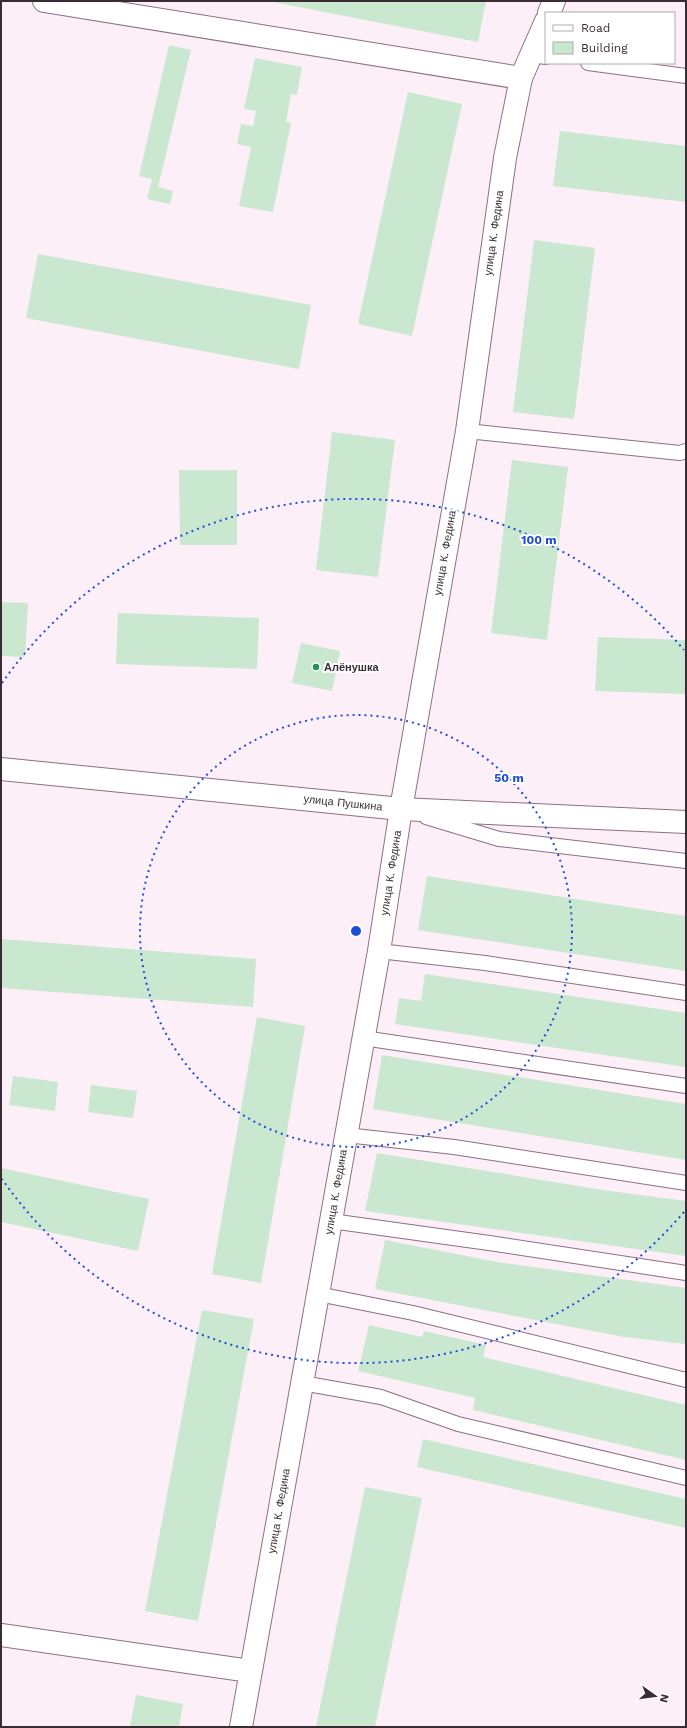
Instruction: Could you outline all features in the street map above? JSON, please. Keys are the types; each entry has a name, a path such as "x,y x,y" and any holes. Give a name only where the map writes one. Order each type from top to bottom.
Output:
{"street":[{"path":"44,1 521,78"},
{"path":"549,12 554,1"},
{"name":"улица К. Федина","path":"240,1727 379,951 401,809 467,431 505,158 521,78 538,56 545,25"},
{"name":"улица Пушкина","path":"1,769 401,809 686,822"},
{"path":"1,1635 250,1671"}],"lane":[{"path":"596,64 686,76"},
{"path":"467,431 680,452 686,451"},
{"path":"401,809 499,839 686,861"},
{"path":"379,951 485,963 686,993"},
{"path":"363,1038 686,1086"},
{"path":"346,1135 454,1147 686,1183"},
{"path":"331,1221 686,1273"},
{"path":"318,1294 413,1313 686,1380"},
{"path":"302,1383 381,1397 458,1424 686,1478"}],"building":[{"path":"268,1 486,1 478,42"},
{"path":"169,45 191,50 158,187 173,191 170,204 147,199 152,179 139,176"},
{"path":"255,58 302,67 297,95 291,94 286,122 291,123 273,212 239,206 251,147 237,144 241,124 253,126 256,111 244,109"},
{"path":"408,92 462,104 412,336 358,324"},
{"path":"560,131 686,146 686,202 553,186"},
{"path":"534,240 595,248 574,419 513,412"},
{"path":"38,254 311,305 299,369 26,318"},
{"path":"332,432 395,440 378,577 316,570"},
{"path":"512,460 568,467 547,640 491,633"},
{"path":"179,470 237,470 237,545 180,545"},
{"path":"1,602 28,603 25,657 1,656"},
{"path":"118,613 259,618 257,669 116,664"},
{"path":"598,637 686,640 686,694 595,691"},
{"name":"Алёнушка","path":"301,643 340,651 332,691 292,683"},
{"path":"427,876 686,916 686,971 418,930"},
{"path":"1,939 256,959 253,1007 1,988"},
{"path":"425,974 686,1013 686,1067 395,1024 399,998 421,1001"},
{"path":"257,1017 305,1026 261,1283 212,1274"},
{"path":"382,1055 686,1104 686,1160 373,1109"},
{"path":"13,1076 58,1082 55,1111 9,1105"},
{"path":"91,1085 137,1091 133,1118 88,1112"},
{"path":"377,1153 603,1190 686,1201 686,1256 365,1211"},
{"path":"1,1168 149,1199 138,1251 1,1222"},
{"path":"385,1240 497,1262 686,1288 686,1344 624,1337 375,1289"},
{"path":"202,1310 254,1319 198,1621 145,1611"},
{"path":"369,1325 422,1337 424,1331 486,1345 483,1357 686,1405 686,1460 473,1410 475,1398 358,1371"},
{"path":"423,1439 686,1499 686,1528 417,1467"},
{"path":"365,1487 422,1498 375,1727 316,1727"},
{"path":"136,1695 183,1704 179,1727 130,1727"}],"place":[{"name":"Алёнушка","path":"316,667"}]}
